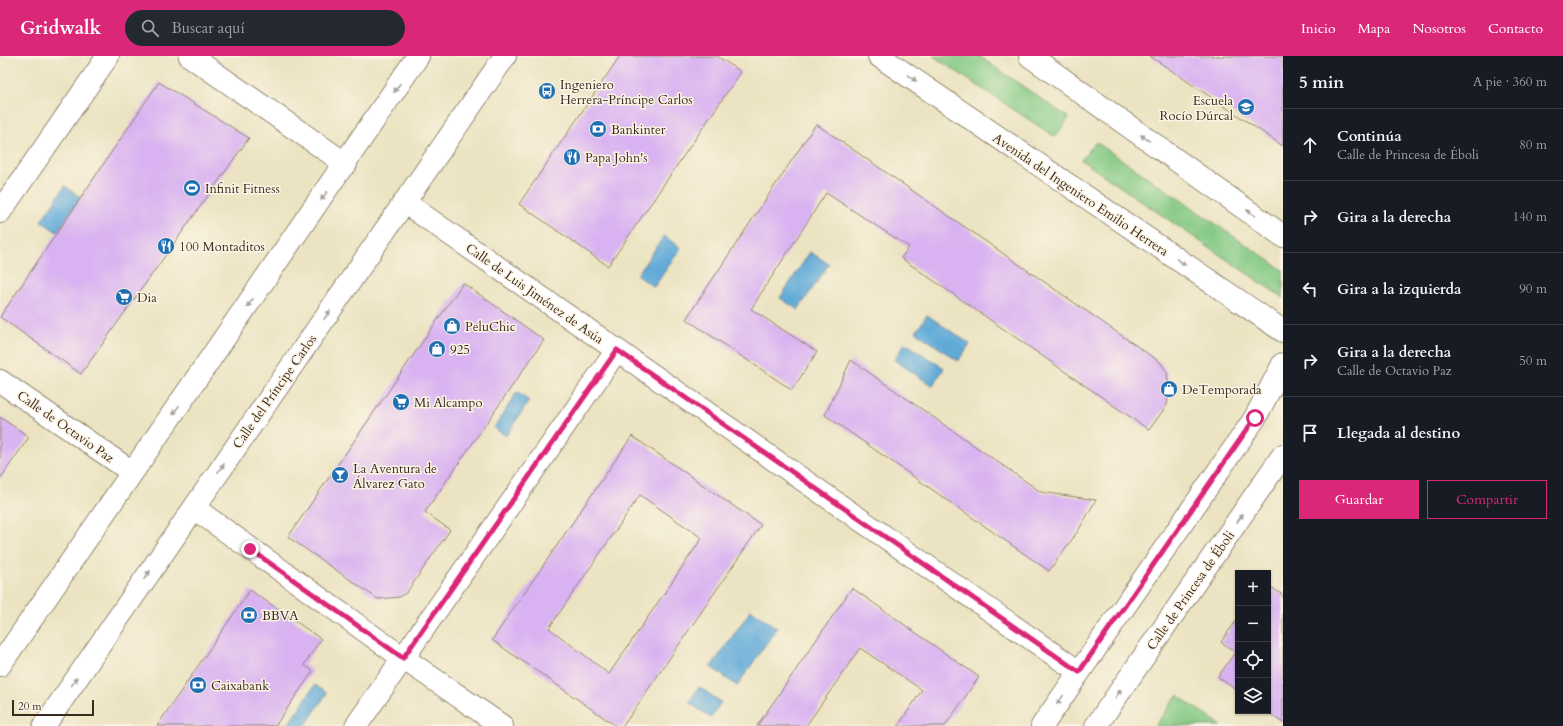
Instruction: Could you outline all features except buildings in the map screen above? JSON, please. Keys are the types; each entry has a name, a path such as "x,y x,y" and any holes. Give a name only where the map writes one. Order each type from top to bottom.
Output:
{"street":[{"path":"0,212 108,56"},
{"path":"190,56 346,164"},
{"path":"0,664 346,164 418,56"},
{"name":"Calle del Príncipe Carlos","path":"44,726 506,56"},
{"name":"Avenida del Ingeniero Emilio Herrera","path":"879,56 1283,332"},
{"path":"1030,56 1283,236"},
{"name":"Calle de Luis Jiménez de Asúa","path":"404,202 1079,672"},
{"path":"356,726 617,350"},
{"path":"1042,726 1255,418 1283,364"},
{"name":"Calle de Octavio Paz","path":"0,381 132,472"},
{"name":"Calle de Princesa de Éboli","path":"1096,726 1283,455"},
{"path":"194,508 403,658 502,726"}],"green space":[{"path":"933,56 979,56 1069,118 1055,137"},
{"path":"1096,142 1283,270 1283,298 1081,160"},
{"path":"1177,695 1222,726 1155,726"}],"water":[{"path":"65,186 81,198 57,232 41,221"},
{"path":"664,236 681,248 654,287 637,275"},
{"path":"810,252 829,264 798,310 780,298"},
{"path":"927,315 970,344 958,361 916,332"},
{"path":"905,343 944,368 933,386 894,360"},
{"path":"517,392 529,401 506,436 494,428"},
{"path":"751,610 777,628 737,686 711,667"},
{"path":"315,685 327,693 305,726 287,726"},
{"path":"699,687 721,702 711,718 689,702"}],"place":[{"name":"Ingeniero Herrera-Príncipe Carlos","path":"547,91"},
{"name":"Escuela Rocío Dúrcal","path":"1246,107"},
{"name":"Bankinter","path":"598,129"},
{"name":"Papa John's","path":"572,157"},
{"name":"Infinit Fitness","path":"192,188"},
{"name":"100 Montaditos","path":"166,246"},
{"name":"Dia","path":"124,297"},
{"name":"PeluChic","path":"452,326"},
{"name":"925","path":"437,349"},
{"name":"DeTemporada","path":"1169,389"},
{"name":"Mi Alcampo","path":"401,402"},
{"name":"La Aventura de Álvarez Gato","path":"340,475"},
{"name":"BBVA","path":"249,615"},
{"name":"Caixabank","path":"198,685"}],"route":[{"path":"250,549 403,658 617,350 1079,672 1255,418"}]}
